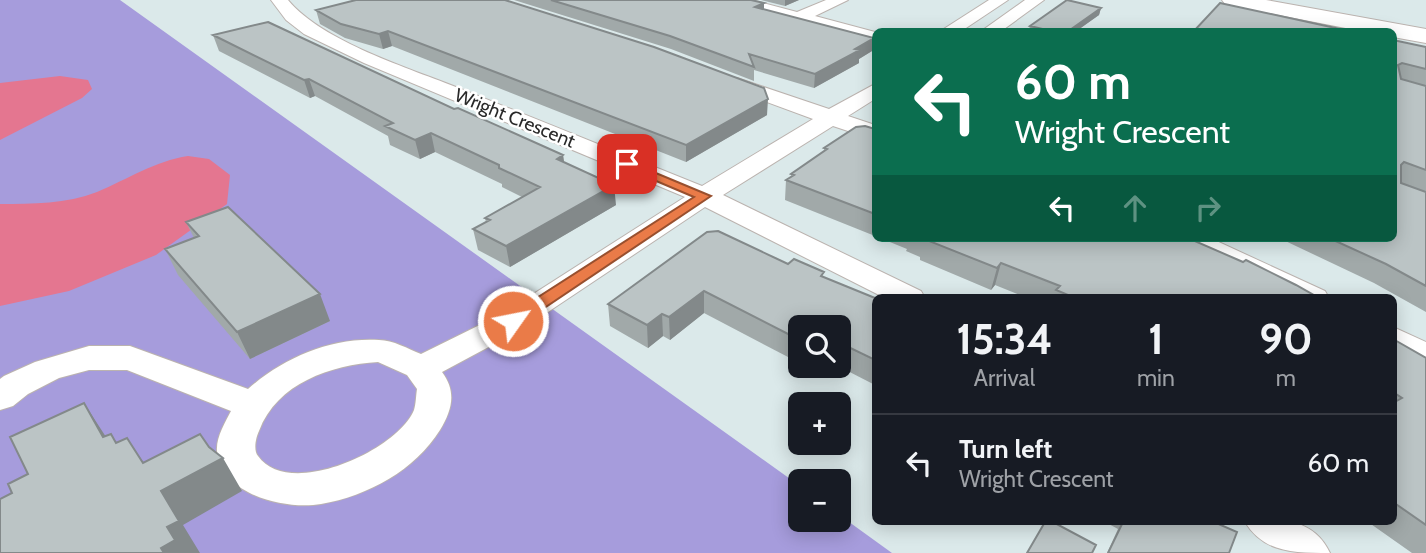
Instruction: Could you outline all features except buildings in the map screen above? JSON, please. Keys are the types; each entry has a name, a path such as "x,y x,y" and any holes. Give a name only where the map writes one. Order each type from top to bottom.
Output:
{"main road":[{"path":"1232,0 1383,28"},
{"path":"1286,0 1426,25"},
{"path":"1397,31 1426,36"}],"street":[{"name":"Wright Crescent","path":"279,0 292,16 310,30 371,59 704,196 902,294"},
{"path":"732,0 872,36"},
{"path":"799,18 840,0"},
{"path":"954,28 1000,0"},
{"path":"994,28 1036,0"},
{"path":"714,76 872,133"},
{"path":"423,368 513,321 704,196 872,91"},
{"path":"1195,242 1222,252 1306,294"},
{"path":"1397,340 1426,356"},
{"path":"381,351 405,356 423,368 434,385 434,407 423,431 400,455 367,474 330,487 286,488 266,484 246,471 236,452 238,430 252,405 270,387 296,370 324,358 354,352 381,351"},
{"path":"0,397 16,385 47,370 89,358 130,358 252,405"},
{"path":"1270,525 1308,553"}],"shaded area":[{"path":"0,0 120,0 788,477 788,532 851,532 851,523 892,553 0,553"},
{"path":"60,76 88,80 92,89 82,98 0,140 0,83"},
{"path":"188,156 209,159 230,175 227,204 156,255 69,291 0,306 0,204 49,202 85,196 153,166"}],"route":[{"path":"513,321 704,196 627,164"}]}
